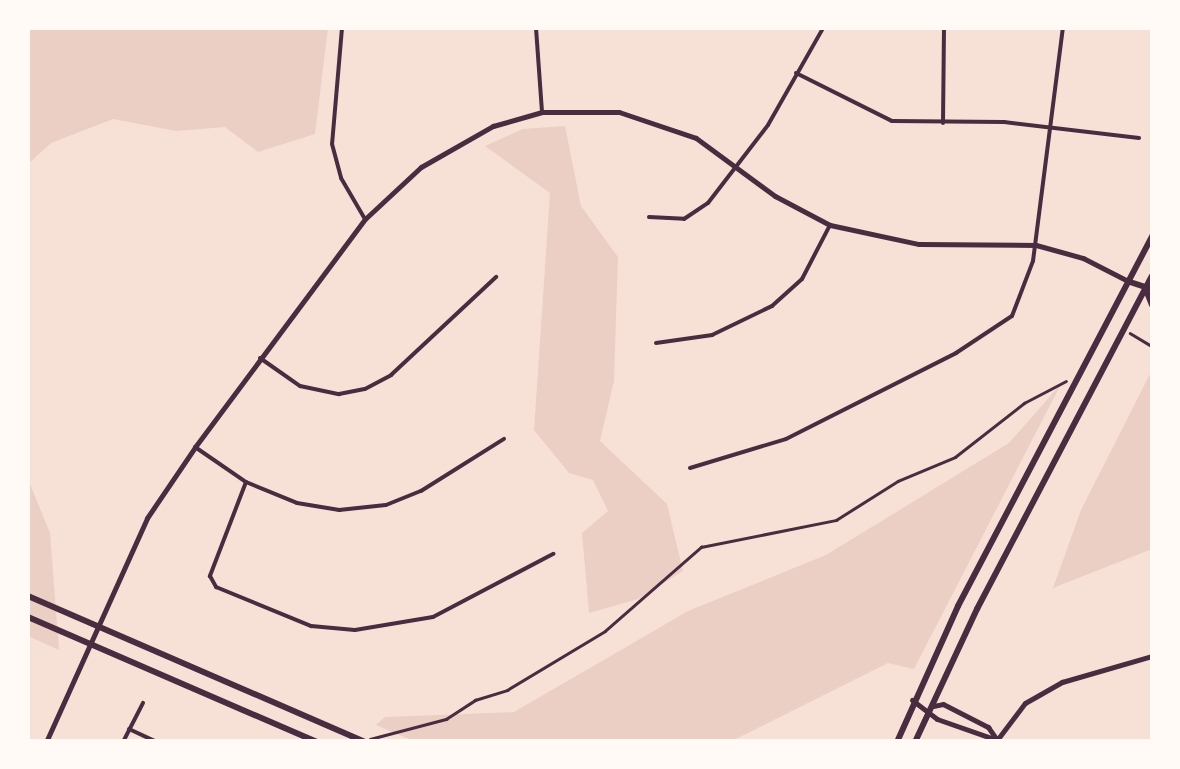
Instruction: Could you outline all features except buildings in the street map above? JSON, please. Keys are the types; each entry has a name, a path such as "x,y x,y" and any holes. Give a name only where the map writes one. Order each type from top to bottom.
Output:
{"main road":[{"path":"896,742 912,700 1152,236"},
{"path":"915,742 928,708 1149,289 1152,276"},
{"path":"1130,282 1149,289"},
{"path":"1149,289 1152,305"},
{"path":"28,596 365,741"},
{"path":"28,617 317,742"}],"street":[{"path":"342,28 332,144 341,178 366,219"},
{"path":"536,28 542,112"},
{"path":"649,218 696,214 768,125 823,28"},
{"path":"943,124 944,28"},
{"path":"690,468 786,439 994,331 1024,298 1036,246 1063,28"},
{"path":"796,73 877,116 943,124 1050,125 1139,138"},
{"path":"46,742 147,518 195,447 366,219 399,184 467,138 542,112 636,117 696,138 830,225 919,244 1036,246 1083,258 1130,282"},
{"path":"656,343 712,335 772,306 810,268 830,225"},
{"path":"260,358 300,386 339,394 366,389 391,375 496,277"},
{"path":"195,447 246,482 297,503 339,510 386,505 504,439"},
{"path":"246,482 210,576 216,587 311,626 374,629 433,617 554,554"},
{"path":"997,741 1025,703 1050,689 1152,656"},
{"path":"912,700 928,708 937,719 997,741"},
{"path":"123,742 143,703"},
{"path":"928,708 943,704 988,727 997,741"},
{"path":"129,730 157,742"}],"path":[{"path":"1125,330 1152,346"},
{"path":"365,741 446,720 475,700 508,690 605,631 702,547 836,520 898,481 955,457 1024,403 1081,374"}],"shaded area":[{"path":"28,28 328,28 315,134 258,152 225,127 176,131 113,119 51,143 28,164"},
{"path":"565,126 581,206 618,257 614,381 600,441 667,504 683,571 638,599 589,613 582,533 608,511 593,480 569,473 534,430 550,193 485,146 523,129"},
{"path":"1152,370 1152,549 1053,588 1081,510"},
{"path":"1061,384 914,669 888,663 732,741 416,742 376,725 385,717 514,712 688,611 826,555 1009,443"},
{"path":"28,479 50,533 59,650 28,636"}]}
